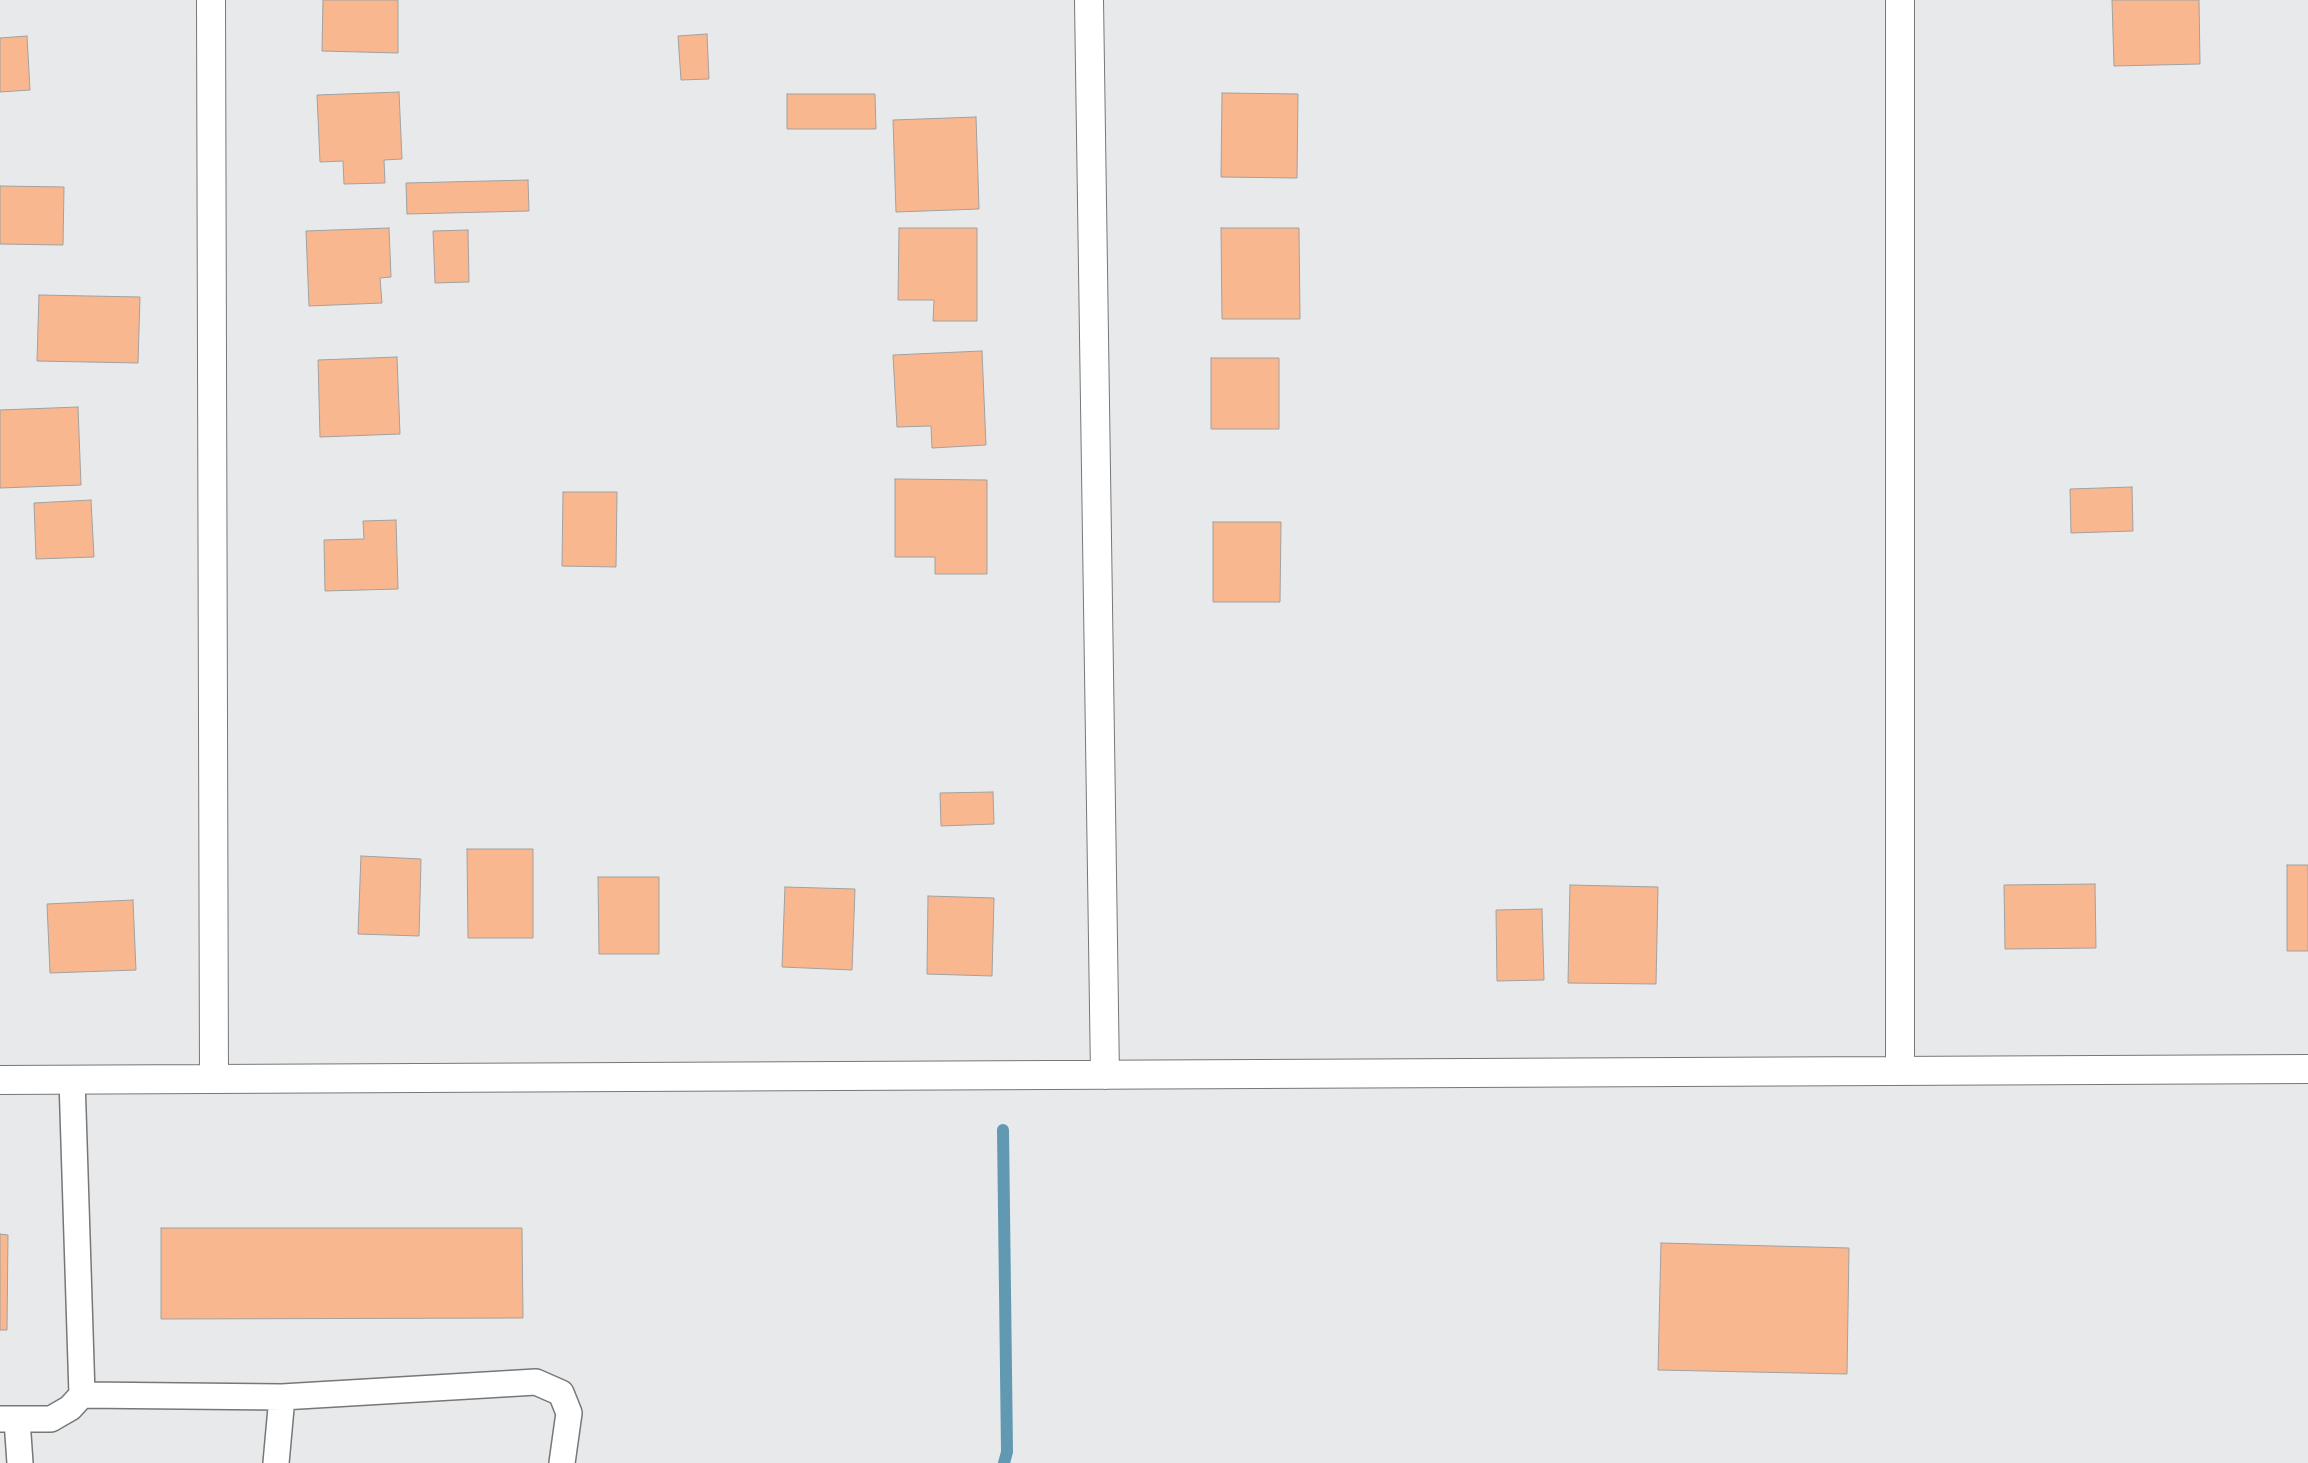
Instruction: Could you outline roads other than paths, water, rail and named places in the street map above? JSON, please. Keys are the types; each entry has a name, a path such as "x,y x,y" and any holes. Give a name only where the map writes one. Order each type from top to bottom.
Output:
{"street":[{"path":"211,0 214,1079"},
{"path":"1089,0 1105,1075"},
{"path":"1900,0 1900,1071"},
{"path":"0,1080 2308,1069"}],"lane":[{"path":"20,1463 8,1419 51,1419 70,1408 82,1395 72,1079"},
{"path":"82,1395 282,1396 536,1382 561,1393 569,1413 562,1463"},
{"path":"276,1463 282,1396"}],"waterway":[{"path":"1003,1130 1007,1452 1004,1463"}]}
